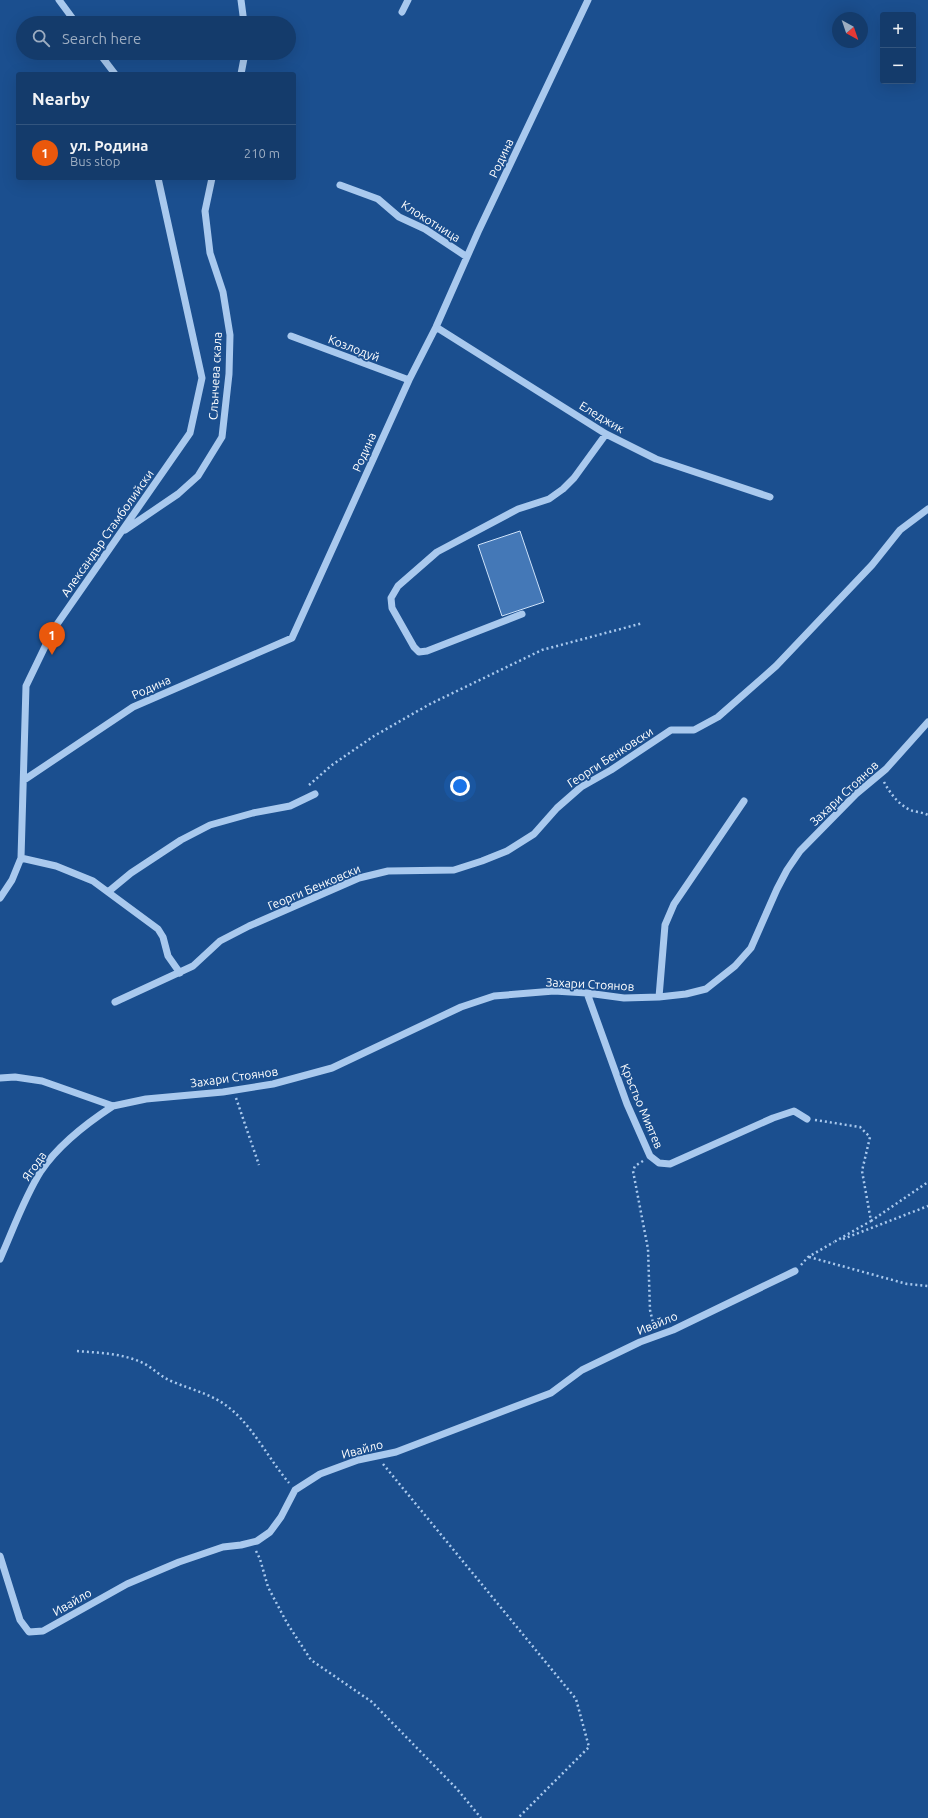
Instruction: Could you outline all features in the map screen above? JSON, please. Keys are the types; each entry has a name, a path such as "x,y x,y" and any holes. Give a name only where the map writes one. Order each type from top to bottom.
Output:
{"street":[{"path":"59,0 71,16"},
{"path":"241,0 243,16"},
{"path":"402,12 408,0"},
{"name":"Родина","path":"24,780 133,707 292,638 409,380 436,327 466,257 588,0"},
{"path":"104,60 113,72"},
{"path":"241,72 244,60"},
{"name":"Александър Стамболийски","path":"0,898 12,880 21,858 26,686 53,630 190,434 202,378 158,180"},
{"name":"Слънчева скала","path":"121,533 178,494 198,476 222,437 229,374 230,335 223,292 210,253 205,211 212,180"},
{"name":"Клокотница","path":"340,185 378,199 399,217 425,229 466,257"},
{"name":"Еледжик","path":"436,327 606,434 656,459 770,497"},
{"name":"Козлодуй","path":"291,336 409,380"},
{"path":"522,614 427,651 419,652 414,647 392,608 391,598 398,586 437,552 518,509 549,499 563,489 574,478 606,434"},
{"name":"Георги Бенковски","path":"115,1002 193,966 220,942 249,926 359,878 388,871 454,870 507,851 534,834 557,808 581,787 612,770 671,730 694,730 718,717 776,666 872,565 900,530 928,509"},
{"name":"Захари Стоянов","path":"114,1106 146,1099 234,1090 273,1084 332,1068 461,1007 494,996 554,991 587,993 624,998 659,997 686,994 706,989 735,966 751,948 777,889 787,870 800,851 856,794 880,774 928,722"},
{"path":"108,892 131,873 181,840 210,826 253,813 290,806 315,794"},
{"path":"659,997 665,925 674,904 744,801"},
{"path":"21,858 56,866 93,881 158,929 163,937 168,956 180,973"},
{"name":"Кръстьо Миятев","path":"587,993 627,1104 650,1156 659,1163 670,1164 773,1118 794,1111 807,1119"},
{"path":"0,1078 14,1077 42,1080 114,1106"},
{"name":"Ягода","path":"0,1259 31,1188 42,1169 64,1144 87,1124 114,1106"},
{"name":"Ивайло","path":"0,1556 20,1620 29,1632 43,1631 126,1584 179,1562 223,1547 251,1542 270,1532 281,1517 295,1490 320,1474 358,1460 396,1452 551,1393 582,1370 640,1342 673,1330 795,1271"}],"path":[{"path":"298,802 309,785 332,765 374,736 430,704 542,650 643,623"},
{"path":"880,774 891,794 901,804 910,810 928,815"},
{"path":"234,1090 259,1165"},
{"path":"807,1119 860,1126 870,1137 862,1171 871,1221"},
{"path":"650,1156 635,1166 633,1171 648,1249 651,1321 657,1336"},
{"path":"795,1271 808,1257 871,1221 928,1182"},
{"path":"834,1242 928,1206"},
{"path":"808,1257 907,1284 928,1286"},
{"path":"77,1351 118,1355 142,1363 157,1371 165,1379 211,1395 221,1401 235,1412 260,1444 275,1467 295,1490"},
{"path":"376,1456 576,1699 589,1747 518,1818"},
{"path":"251,1542 260,1559 268,1587 287,1623 311,1660 372,1702 457,1788 481,1818"}],"building":[{"path":"520,531 544,602 502,616 478,545"}],"place":[{"name":"ул. Родина","path":"52,655"}]}
